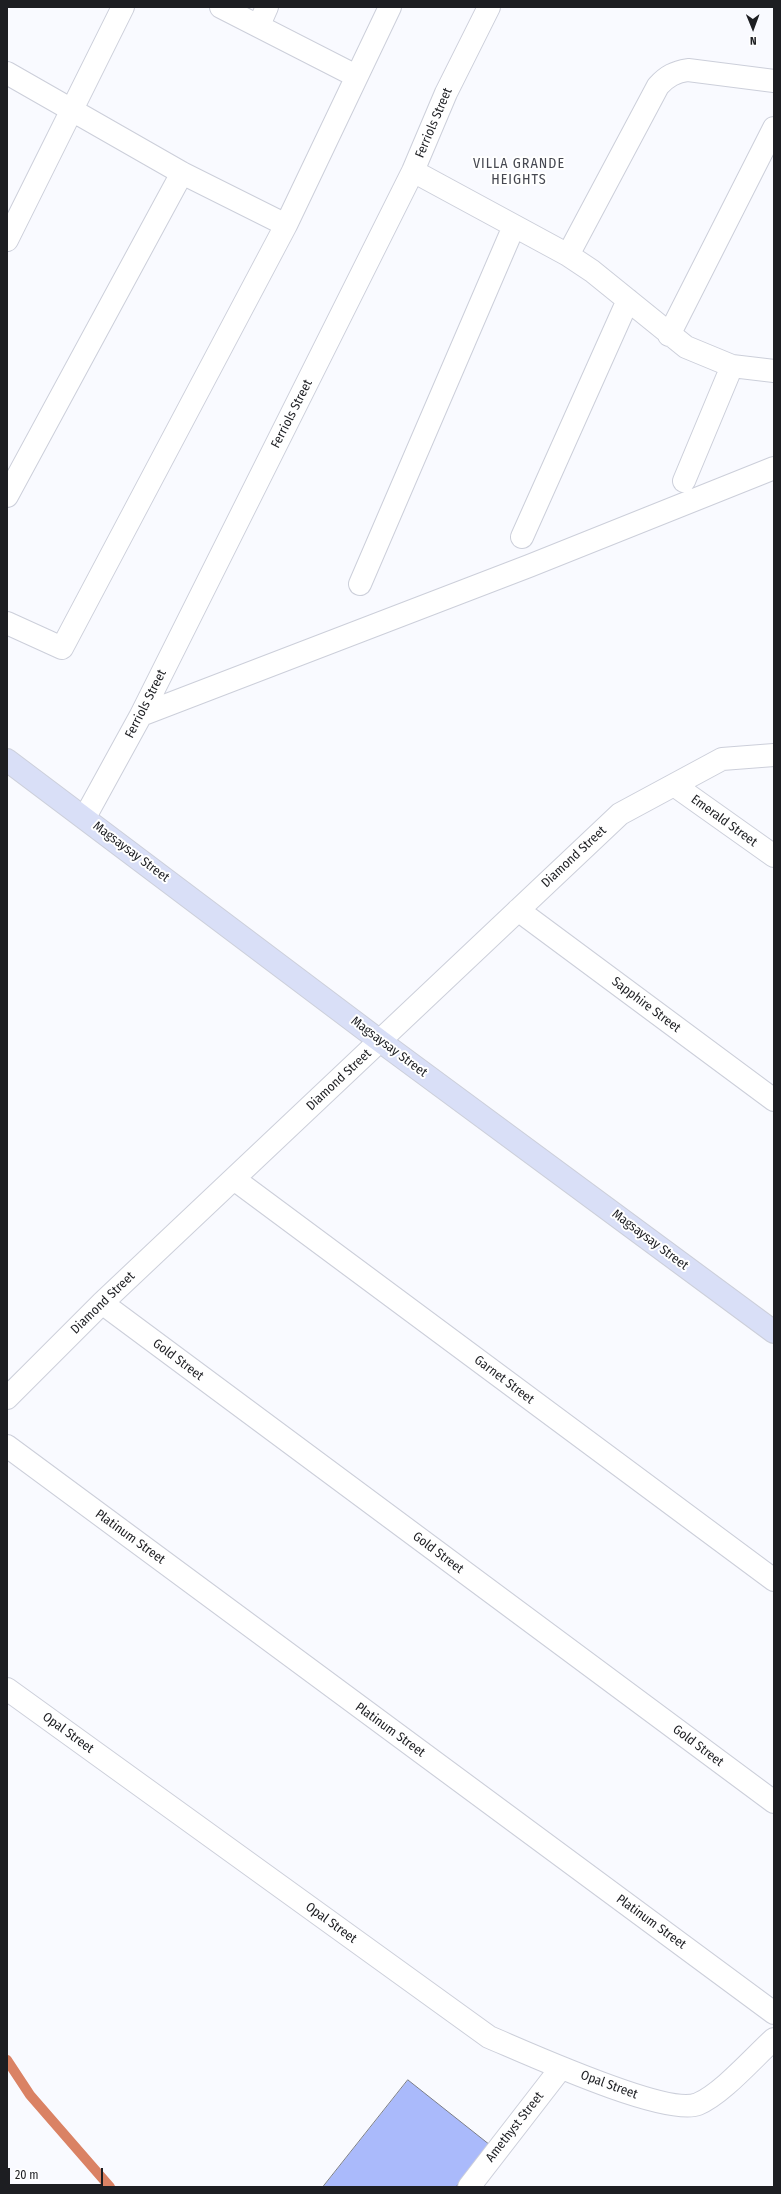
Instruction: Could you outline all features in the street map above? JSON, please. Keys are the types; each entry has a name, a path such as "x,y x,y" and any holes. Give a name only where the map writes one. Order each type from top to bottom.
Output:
{"street":[{"path":"7,240 14,207 73,109 123,7"},
{"path":"221,7 263,16 356,76"},
{"path":"7,623 62,648 286,225 390,7"},
{"name":"Ferriols Street","path":"85,817 141,715 413,171 446,93 489,7"},
{"path":"568,256 658,86 665,78 677,72 688,70 774,81"},
{"path":"7,73 73,109 182,173 286,225"},
{"path":"669,335 774,128"},
{"path":"413,171 568,256 592,271 686,348 732,366 774,371"},
{"path":"7,496 182,173"},
{"path":"360,584 514,226"},
{"path":"522,537 628,300"},
{"path":"684,481 732,366"},
{"path":"141,715 529,566 774,468"},
{"name":"Diamond Street","path":"7,1398 102,1303 620,814 722,759 774,755"},
{"name":"Magsaysay Street","path":"7,760 85,817 380,1041 774,1332"},
{"name":"Emerald Street","path":"674,784 774,856"},
{"name":"Sapphire Street","path":"518,910 774,1100"},
{"name":"Garnet Street","path":"234,1179 774,1580"},
{"name":"Gold Street","path":"102,1303 774,1802"},
{"name":"Platinum Street","path":"7,1446 774,2013"},
{"name":"Opal Street","path":"7,1689 489,2037 561,2068 646,2098 681,2106 696,2105 710,2098 774,2039"},
{"name":"Amethyst Street","path":"469,2187 561,2068"}],"building":[{"path":"408,2080 490,2145 456,2187 323,2187"}],"waterway":[{"path":"7,2060 30,2095 110,2187"}],"district":[{"name":"VILLA GRANDE HEIGHTS","path":"519,172"}]}
